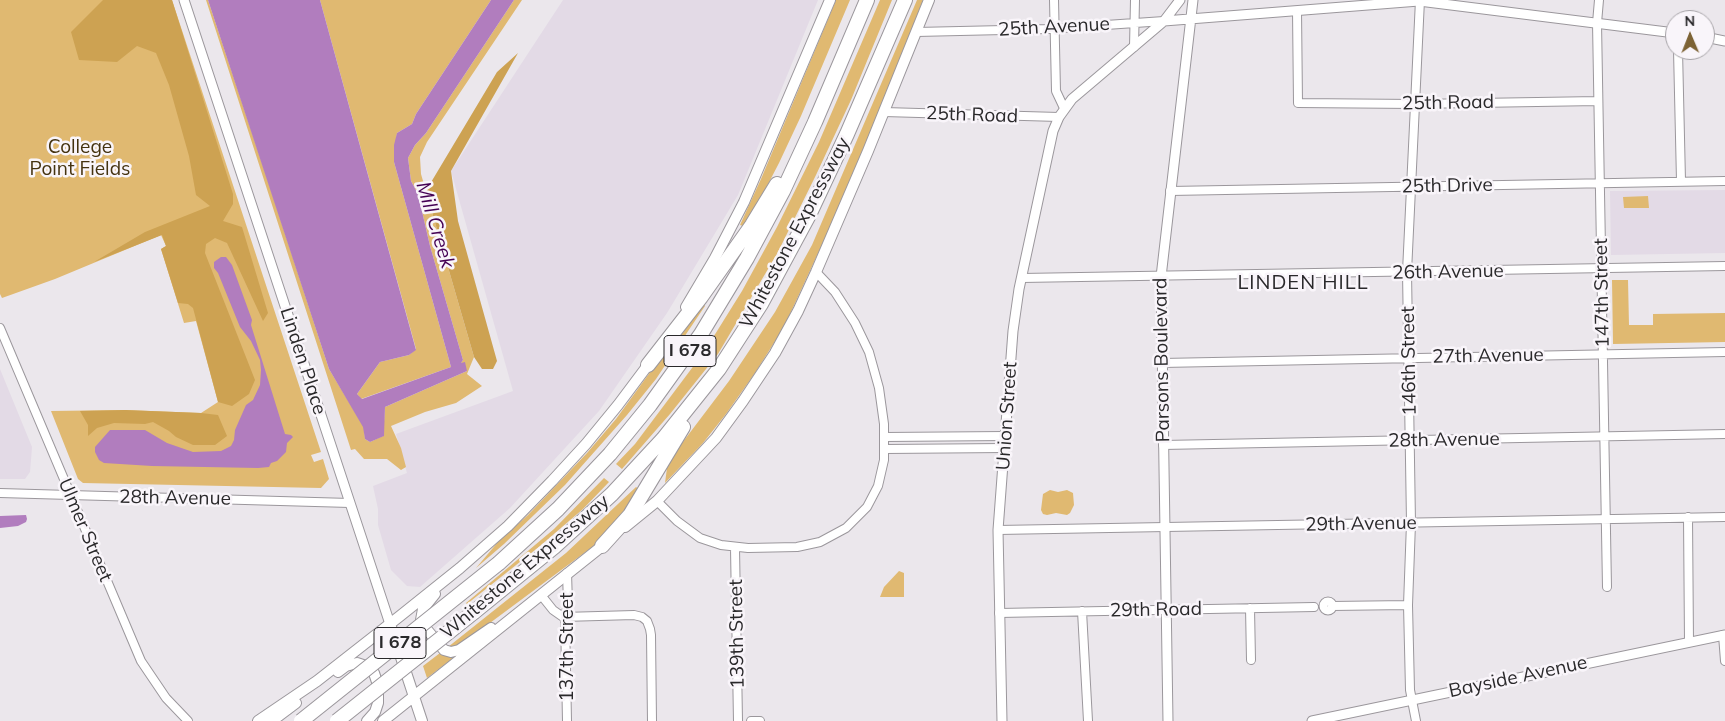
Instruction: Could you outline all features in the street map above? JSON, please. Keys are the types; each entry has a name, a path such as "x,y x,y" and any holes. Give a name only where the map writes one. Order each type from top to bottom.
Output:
{"highway":[{"name":"Whitestone Expressway","path":"301,721 499,564 558,509 601,464 638,420 680,364 718,307 756,242 794,168 867,0"},
{"name":"Whitestone Expressway","path":"336,721 550,551 612,494 680,420 726,358 767,293 812,209 850,128 905,0"},
{"path":"648,365 701,297 755,220 825,98"},
{"path":"602,546 622,525 632,511 726,358"}],"main road":[{"path":"258,721 317,681 450,576 508,526 561,472 610,415 648,365 683,312 733,225 765,156 830,0"},
{"path":"383,721 657,501 716,438 750,392 789,329 816,272 929,0"},
{"path":"450,576 425,607 421,618 423,626 444,650 451,652 459,650 484,632 515,615"},
{"name":"Linden Place","path":"390,624 422,721"},
{"path":"272,721 343,668 357,663 369,667 378,683 377,705 375,712 368,721"}],"street":[{"name":"Linden Place","path":"184,0 390,624"},
{"path":"1054,0 1056,92 1064,108"},
{"path":"1134,0 1134,47"},
{"name":"Union Street","path":"1002,721 998,530 1015,315 1053,131 1064,108 1081,90 1164,21 1180,0"},
{"name":"Parsons Boulevard","path":"1168,721 1160,277 1193,0"},
{"name":"25th Avenue","path":"916,32 1055,28 1135,23 1419,0 1665,32"},
{"name":"146th Street","path":"1416,721 1410,690 1408,605 1411,523 1407,272 1419,0"},
{"name":"147th Street","path":"1599,0 1597,23 1598,101 1607,587"},
{"name":"25th Road","path":"1297,11 1298,103 1415,104 1598,101"},
{"path":"1678,60 1681,181"},
{"name":"25th Road","path":"884,112 1059,117"},
{"name":"25th Drive","path":"1170,191 1725,181"},
{"name":"26th Avenue","path":"1022,278 1725,266"},
{"path":"657,501 677,521 695,535 711,543 735,548 755,549 803,546 820,542 841,532 860,515 874,495 881,476 885,449 880,388 866,345 844,304 831,286 816,272"},
{"name":"Ulmer Street","path":"0,328 142,662 166,698 188,721"},
{"name":"27th Avenue","path":"1162,363 1725,352"},
{"name":"28th Avenue","path":"1163,445 1725,434"},
{"path":"885,437 1005,436"},
{"path":"885,449 1005,448"},
{"name":"28th Avenue","path":"0,493 350,503"},
{"path":"1688,517 1689,642"},
{"name":"29th Avenue","path":"998,530 1725,517"},
{"name":"139th Street","path":"735,548 738,721"},
{"name":"137th Street","path":"567,574 568,604 565,617 567,721"},
{"path":"541,595 555,612 565,617 631,615 645,620 650,632 652,721"},
{"path":"1332,606 1408,605"},
{"name":"29th Road","path":"999,613 1314,607"},
{"path":"1250,608 1251,660"},
{"path":"1082,611 1088,721"},
{"path":"1724,635 1725,661"},
{"name":"Bayside Avenue","path":"1312,721 1724,635"},
{"path":"751,721 760,721"}],"shaded area":[{"path":"103,0 172,0 233,194 233,204 223,221 242,227 268,313 263,321 227,243 215,238 206,244 205,253 255,380 249,394 232,406 218,402 193,308 188,304 178,303 161,249 166,246 162,235 94,262 145,232 210,206 196,195 189,156 169,85 156,53 137,46 117,62 79,60 71,32"},
{"path":"208,0 320,0 416,350 409,355 380,362 357,394 362,399 451,367 394,162 394,145 397,133 412,124 416,114 491,0 514,0 408,158 411,181 418,194 430,246 463,360 461,363 465,362 467,371 385,407 384,436 370,442 365,439 363,427 329,369"},
{"path":"563,0 818,0 738,195 667,313 599,411 510,508 420,587 407,586 391,570 378,525 378,509 373,486 407,473 396,434 513,391 451,171"},
{"path":"518,53 451,171 458,221 497,361 493,369 482,369 474,357 425,188 430,184 497,72"},
{"path":"1725,190 1725,253 1611,255 1610,191"},
{"path":"221,257 226,257 232,265 252,320 251,325 285,434 293,437 287,443 286,452 277,461 271,463 269,467 258,468 104,463 99,460 95,447 110,430 145,430 167,443 193,452 221,451 231,446 235,430 246,405 253,400 260,385 261,370 260,360 251,341 240,327 218,273 214,268 214,262"},
{"path":"0,369 32,447 30,472 25,479 0,479"},
{"path":"125,410 218,415 227,436 215,445 193,445 176,437 153,422 145,424 114,423 97,428 88,436 88,425 80,411"},
{"path":"26,515 26,522 18,526 0,528 0,516"}],"green space":[{"name":"College Point Fields","path":"0,0 172,0 321,452 311,455 314,462 323,459 329,479 321,488 83,483 78,479 51,411 125,410 201,413 218,402 196,321 184,323 161,249 166,246 161,235 55,279 2,298 0,294"},
{"path":"206,0 208,0 329,369 364,427 365,439 370,442 383,436 385,407 467,371 460,364 463,360 430,246 418,194 411,181 408,158 514,0 522,0 427,142 420,157 421,174 474,357 467,374 482,386 456,403 425,412 391,426 401,448 406,467 401,470 387,459 364,459 355,449 351,450"},
{"path":"320,0 491,0 416,114 412,124 397,133 394,162 451,367 361,399 357,394 380,362 409,355 416,349"},
{"path":"836,0 850,0 779,163 751,217 743,226 740,225 761,179"},
{"path":"880,0 892,0 851,100 778,252 718,354 670,414 622,469 616,464 635,444 704,352 742,291 777,227 819,142"},
{"path":"917,0 923,0 878,114 826,236 784,327 726,414 703,443 665,483 667,468 673,455 729,381 775,312 812,245"},
{"path":"1648,196 1649,208 1624,208 1623,197"},
{"path":"1612,280 1628,280 1629,325 1653,325 1653,314 1725,313 1725,342 1613,344"},
{"path":"703,303 705,306 656,379 627,415 565,485 504,544 476,568 498,542 528,515 587,453 616,419 699,305"},
{"path":"604,478 609,482 583,509 540,546 466,603 554,529"},
{"path":"636,487 640,490 629,511 603,539 463,643 448,647 566,553"},
{"path":"1050,490 1058,492 1067,490 1073,493 1074,505 1070,513 1067,515 1056,513 1043,514 1041,510 1043,494"},
{"path":"899,571 904,573 904,597 880,597 884,587"},
{"path":"440,653 453,658 427,678 423,666"}],"district":[{"name":"LINDEN HILL","path":"1303,283"}],"water label":[{"name":"Mill Creek","path":"435,225"}]}
